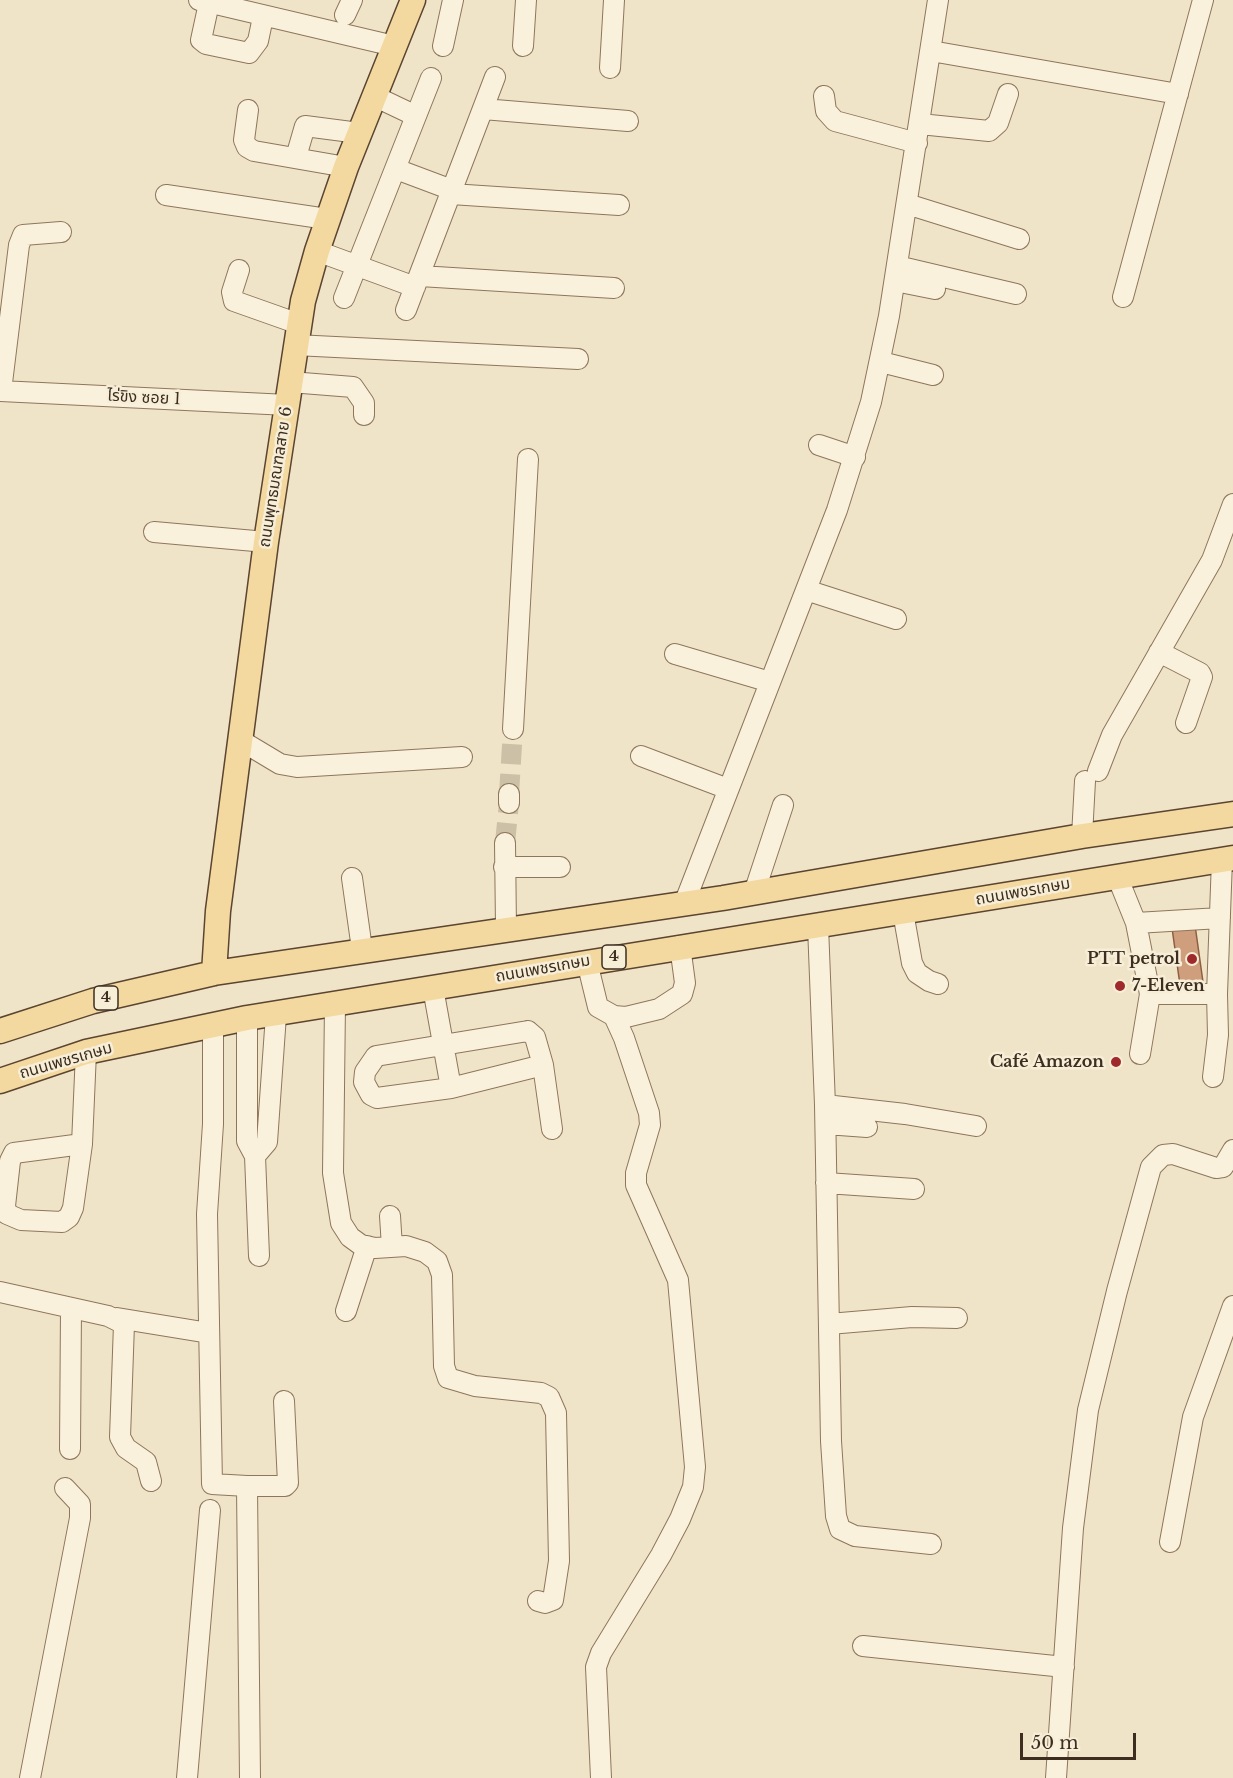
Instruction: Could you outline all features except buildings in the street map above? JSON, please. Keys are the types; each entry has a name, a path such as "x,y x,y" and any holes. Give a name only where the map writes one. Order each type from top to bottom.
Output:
{"main road":[{"name":"ถนนพุทธมณฑลสาย 6","path":"214,973 218,911 240,740 297,335 327,219 413,0"},
{"name":"4","path":"0,1031 93,1001 214,973 362,949 684,904 1089,835 1233,814"},
{"name":"ถนนเพชรเกษม","path":"0,1081 87,1052 247,1018 1227,859"}],"street":[{"path":"443,46 453,0"},
{"path":"523,45 526,0"},
{"path":"610,68 614,0"},
{"path":"684,904 855,458 881,362 938,0"},
{"path":"1123,297 1203,0"},
{"path":"264,17 258,41 249,53 206,44 201,40 204,1 394,46"},
{"path":"931,51 1178,94"},
{"path":"406,310 495,77"},
{"path":"344,298 431,78"},
{"path":"824,96 826,111 835,121 918,134 989,131 998,123 1008,94"},
{"path":"374,96 416,116"},
{"path":"483,109 628,121"},
{"path":"248,110 244,140 247,147 346,167"},
{"path":"296,157 305,126 359,133"},
{"path":"396,169 451,192 619,205"},
{"path":"166,195 327,219"},
{"path":"907,204 1019,239"},
{"path":"0,391 19,245 23,235 61,232"},
{"path":"317,251 357,267 418,282 614,288"},
{"path":"239,270 232,292 234,301 297,335 578,359"},
{"path":"896,274 935,289"},
{"path":"896,274 1016,294"},
{"path":"881,362 933,375"},
{"name":"ไร่ขิง ซอย 1","path":"0,391 289,393 354,387 364,403 364,416"},
{"path":"819,445 855,458"},
{"path":"513,729 528,459"},
{"path":"1089,835 1092,776 1158,652 1212,560 1233,504"},
{"path":"153,532 266,543"},
{"path":"806,590 896,619"},
{"path":"1158,652 1202,677 1186,723"},
{"path":"675,654 770,682"},
{"path":"240,740 280,765 297,767 462,757"},
{"path":"640,756 728,789"},
{"path":"754,893 783,805"},
{"path":"505,843 506,928"},
{"path":"1213,1077 1218,1035 1220,918 1227,859"},
{"path":"504,867 560,867"},
{"path":"1117,876 1136,923 1150,994 1140,1054"},
{"path":"352,878 362,949"},
{"path":"903,912 912,963 917,973 938,984"},
{"path":"1136,923 1220,918"},
{"path":"818,926 826,1114 831,1441 836,1516 840,1529 855,1536 931,1544"},
{"path":"588,962 598,1007 614,1017 626,1017 659,1009 682,994 686,983 680,946"},
{"path":"433,988 444,1041 450,1088"},
{"path":"1150,994 1218,994"},
{"path":"334,1005 335,1201 341,1223 350,1237 367,1246 406,1246 425,1252 437,1261 441,1267 444,1366 448,1378 475,1386 541,1393 553,1403 556,1413 560,1560 553,1600 545,1603 538,1601"},
{"path":"255,1156 267,1142 276,1014"},
{"path":"601,1778 596,1667 601,1653 661,1555 680,1519 693,1487 695,1467 678,1280 636,1185 636,1173 650,1125 649,1113 624,1038 614,1017"},
{"path":"247,1018 249,1073 247,1141 255,1156 260,1256"},
{"path":"187,1778 211,1498 207,1214 213,1124 213,1025"},
{"path":"543,1065 450,1088 377,1098 371,1095 364,1082 365,1072 376,1056 444,1041 528,1031 538,1044 543,1065 552,1129"},
{"path":"82,1144 14,1153 10,1161 5,1206 7,1214 32,1220 62,1222 69,1217 73,1208 82,1144 87,1052"},
{"path":"249,1073 272,1069"},
{"path":"826,1114 905,1114 976,1126"},
{"path":"826,1114 867,1127"},
{"path":"1056,1778 1073,1528 1088,1410 1151,1167 1163,1155 1173,1154 1216,1168 1222,1167 1233,1150"},
{"path":"826,1183 914,1189"},
{"path":"390,1216 392,1247"},
{"path":"346,1311 367,1246"},
{"path":"0,1292 117,1318 209,1333"},
{"path":"1170,1542 1193,1417 1233,1306"},
{"path":"70,1449 71,1308"},
{"path":"117,1318 124,1324 120,1437 126,1448 146,1462 151,1481"},
{"path":"829,1324 902,1318 957,1318"},
{"path":"211,1498 247,1486 285,1486 288,1483 284,1401"},
{"path":"247,1486 250,1778"},
{"path":"30,1778 80,1518 80,1504 65,1488"},
{"path":"863,1646 1064,1667"}],"tunnel":[{"path":"509,794 513,729"},
{"path":"505,843 509,803"}],"place":[{"name":"PTT petrol","path":"1192,959"},
{"name":"7-Eleven","path":"1120,986"},
{"name":"Café Amazon","path":"1116,1062"}]}
